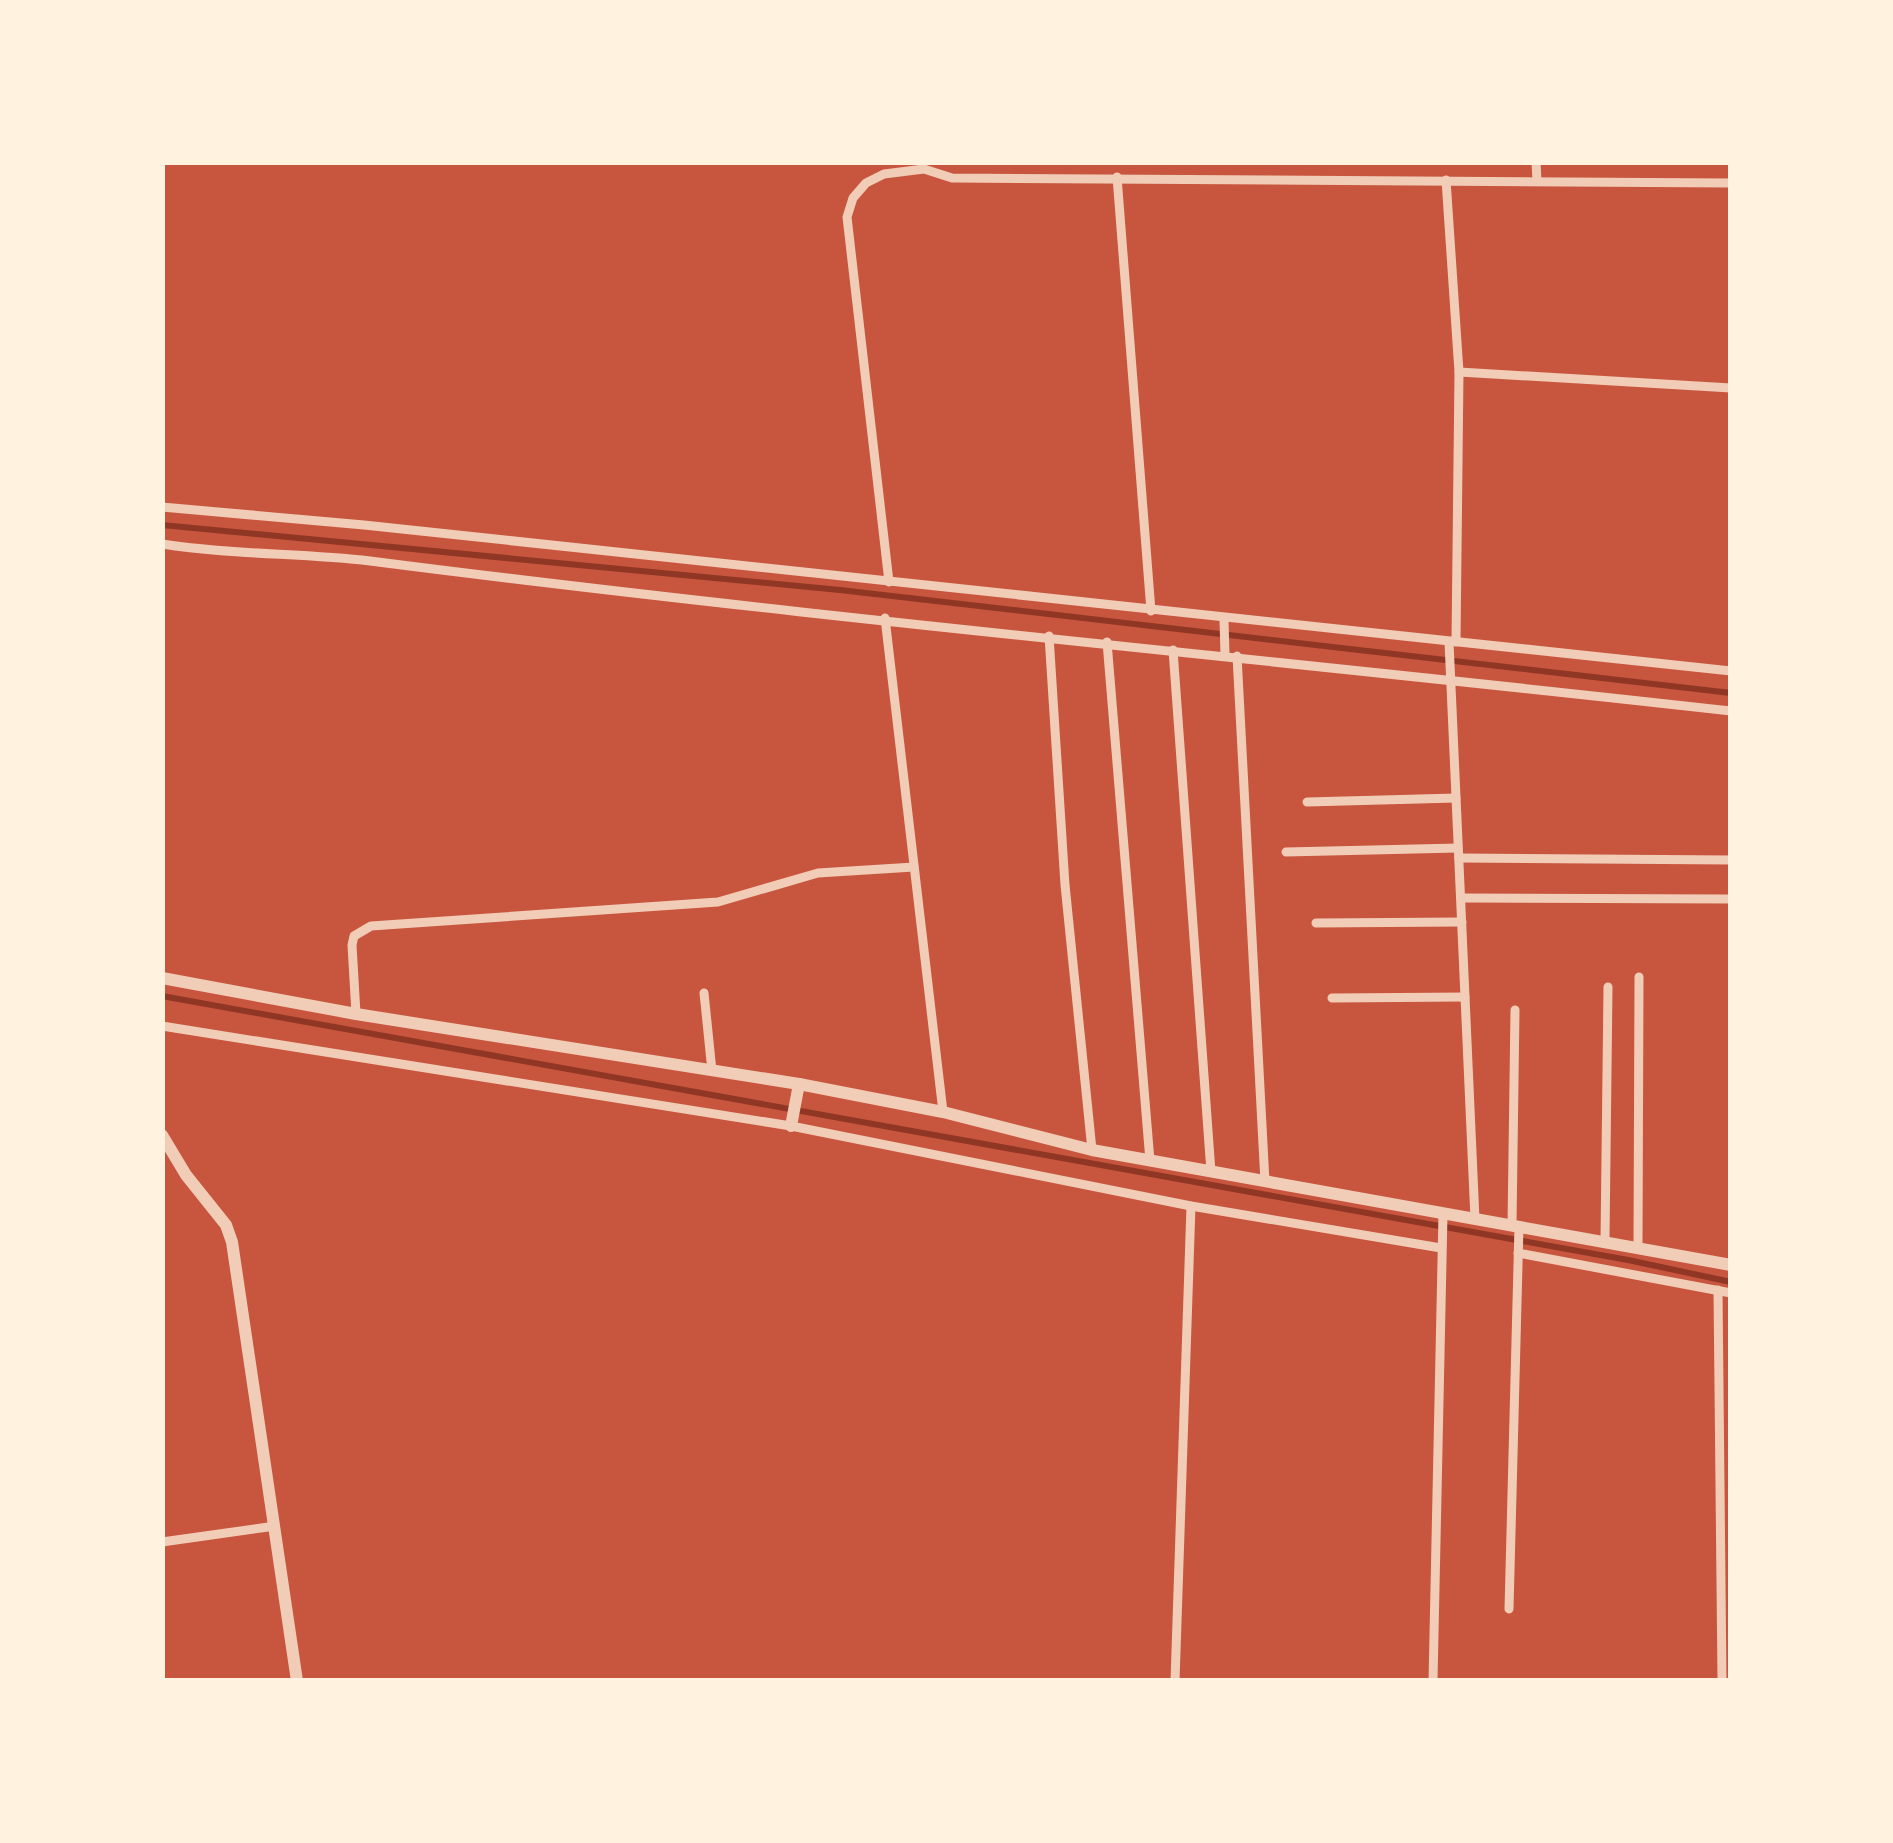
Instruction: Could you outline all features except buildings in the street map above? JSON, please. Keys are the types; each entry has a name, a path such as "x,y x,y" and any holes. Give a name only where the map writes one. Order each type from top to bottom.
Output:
{"street":[{"path":"1536,162 1537,181"},
{"path":"889,582 847,217 853,198 866,183 884,174 927,165 952,178 1731,183"},
{"path":"1117,177 1151,611"},
{"path":"1446,180 1460,373 1451,680 1474,1219"},
{"path":"1460,373 1731,388"},
{"path":"162,507 388,527 1731,671"},
{"path":"162,544 359,560 666,599 885,618 1731,711"},
{"path":"885,618 943,1112"},
{"path":"1224,620 1232,656 1265,1182"},
{"path":"1049,636 1065,885 1092,1150"},
{"path":"1107,643 1150,1161"},
{"path":"1173,650 1211,1172"},
{"path":"1307,802 1456,798"},
{"path":"1286,852 1731,860"},
{"path":"356,1014 352,945 354,935 371,926 718,902 818,873 914,867"},
{"path":"1461,898 1730,899"},
{"path":"1316,923 1462,922"},
{"path":"1638,1246 1639,977"},
{"path":"162,978 943,1112 1092,1150 1474,1219 1517,1236 1731,1293"},
{"path":"1605,1240 1608,987"},
{"path":"704,993 712,1071"},
{"path":"1332,998 1465,997"},
{"path":"1509,1610 1517,1236 1515,1010"},
{"path":"162,1026 792,1123 1191,1207 1441,1248"},
{"path":"792,1123 798,1088"},
{"path":"162,1135 230,1232 297,1681"},
{"path":"1174,1681 1191,1207"},
{"path":"1433,1681 1443,1216"},
{"path":"1517,1236 1605,1240 1731,1265"},
{"path":"1718,1290 1722,1681"},
{"path":"162,1542 275,1526"}],"waterway":[{"path":"162,525 840,590 1731,693"},
{"path":"162,996 1731,1282"}]}
